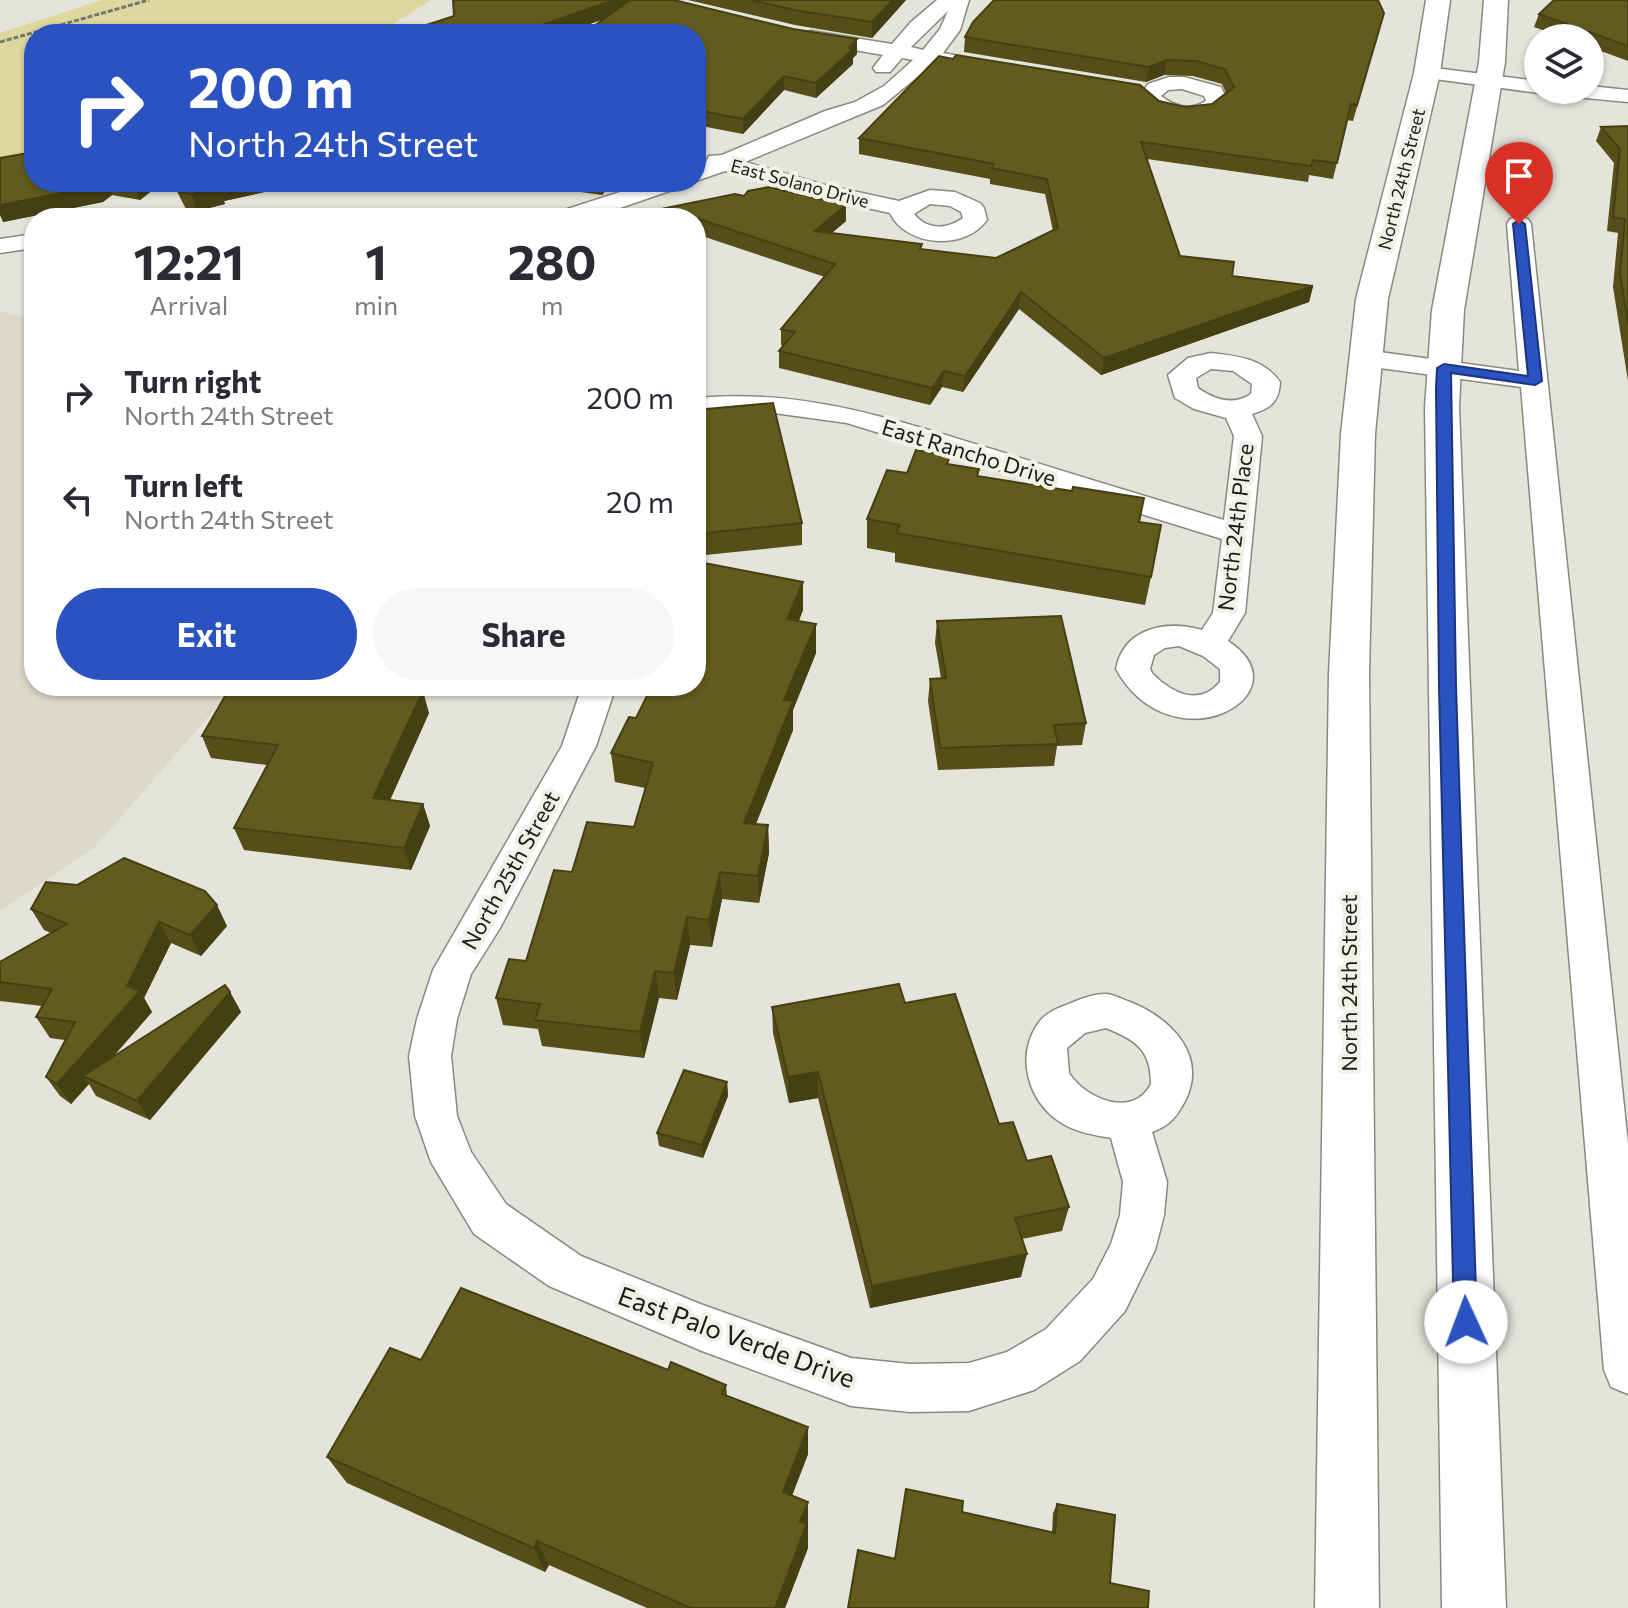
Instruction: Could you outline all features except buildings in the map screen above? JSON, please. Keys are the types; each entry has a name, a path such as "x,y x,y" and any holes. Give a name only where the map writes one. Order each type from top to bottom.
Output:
{"main road":[{"name":"North 24th Street","path":"1347,1608 1349,673 1358,434 1372,299 1427,73 1438,0"},
{"path":"1474,1608 1447,671 1444,368 1448,310 1489,81 1497,21 1496,0"}],"street":[{"path":"837,114 844,102 880,71 918,26 949,0"},
{"path":"706,170 837,114 864,107 908,77 927,57 948,31 960,8 959,0"},
{"path":"794,34 1008,70"},
{"path":"1427,73 1524,85"},
{"path":"1604,94 1628,96"},
{"name":"East Solano Drive","path":"706,158 821,191 904,209"},
{"path":"594,208 642,192"},
{"path":"1519,224 1628,1370"},
{"path":"0,246 24,242"},
{"path":"1365,358 1535,381"},
{"name":"East Rancho Drive","path":"706,406 761,403 808,407 852,416 1237,534"},
{"name":"North 24th Place","path":"1210,644 1229,613 1248,436 1236,409"},
{"name":"North 25th Street","path":"430,1056 437,1019 453,970 579,746 596,696"},
{"name":"East Palo Verde Drive","path":"430,1056 436,1116 453,1162 490,1219 565,1271 702,1328 851,1382 910,1388 969,1387 1017,1373 1063,1345 1109,1295 1132,1250 1142,1215 1145,1182 1128,1121"}],"path":[{"path":"64,24 149,0"},
{"path":"0,42 24,35"}],"shaded area":[{"path":"102,0 431,0 393,24 28,24"},
{"path":"24,25 24,156 0,160 0,33"},
{"path":"0,311 24,317 24,696 226,696 95,847 0,911"}],"route":[{"path":"1466,1322 1442,407 1444,368 1535,381 1519,224"}]}
